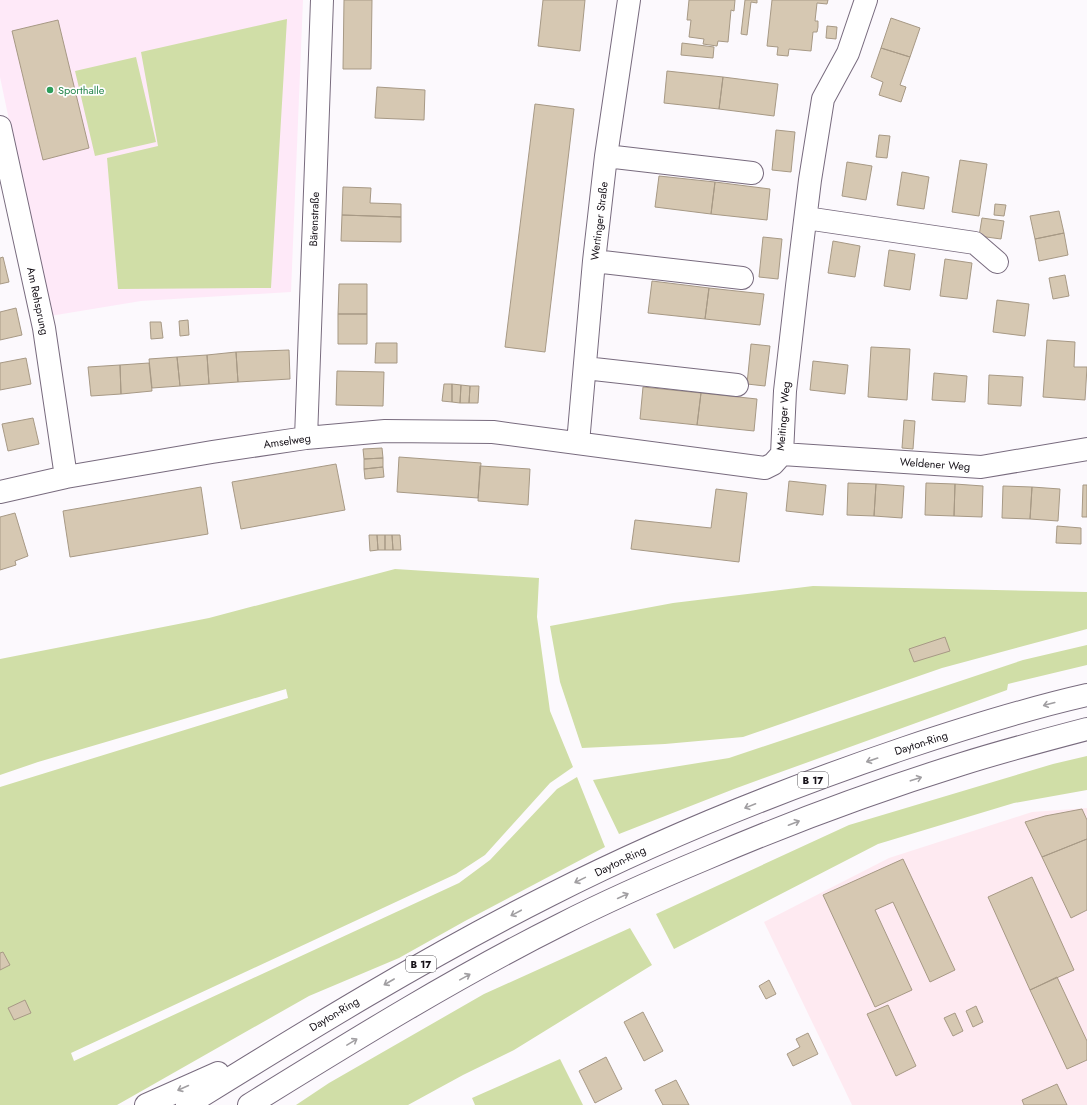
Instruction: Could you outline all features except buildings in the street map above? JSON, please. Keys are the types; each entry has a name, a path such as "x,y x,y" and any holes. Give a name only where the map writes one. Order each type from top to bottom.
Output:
{"main road":[{"name":"Bärenstraße","path":"306,438 322,0"},
{"name":"Wertinger Straße","path":"578,443 594,261 606,156 629,0"},
{"name":"Meitinger Weg","path":"578,443 765,468 773,464 782,454 785,391 810,180 822,98 848,53 866,0"},
{"name":"Am Rehsprung","path":"0,127 44,328 66,477"},
{"path":"606,156 752,173"},
{"path":"806,218 976,243 997,262"},
{"path":"594,261 742,278"},
{"path":"585,368 737,385"},
{"name":"Amselweg","path":"0,492 66,477 212,452 306,438 385,431 493,432 578,443"},
{"name":"Weldener Weg","path":"782,454 981,467 1087,448"},
{"name":"Dayton-Ring","path":"187,1105 295,1038 463,941 550,895 651,846 803,784 874,759 1015,713 1087,695"},
{"path":"249,1105 413,1006 528,942 562,924 664,877 742,844 888,788 963,763 1087,729"},
{"path":"146,1105 295,1038"},
{"path":"267,1105 319,1062"}],"shaded area":[{"path":"0,0 303,0 291,292 141,301 50,316 0,77"},
{"path":"1087,808 1087,1105 852,1105 764,922 889,858 1032,812"}],"green space":[{"path":"287,19 271,288 118,289 107,158 158,146 141,52"},
{"path":"136,57 156,142 95,156 75,71"},
{"path":"395,569 539,578 537,617 550,711 573,767 550,783 485,855 456,874 71,1053 74,1061 459,883 490,860 557,789 577,777 605,847 465,921 399,958 309,996 117,1105 0,1105 0,787 288,698 286,689 38,762 0,775 0,659 209,618"},
{"path":"813,586 1087,592 1087,629 942,668 743,737 665,744 582,748 560,682 550,626 673,603"},
{"path":"1087,645 1087,665 1008,684 1007,690 734,789 619,834 593,780 729,758 1023,660"},
{"path":"1087,756 1087,790 1014,803 878,844 674,949 656,914 849,825 1053,764"},
{"path":"630,928 652,965 514,1050 463,1075 408,1105 296,1105 329,1083 484,994"},
{"path":"560,1059 583,1105 475,1105 472,1098"}],"place":[{"name":"Sporthalle","path":"50,90"}]}
